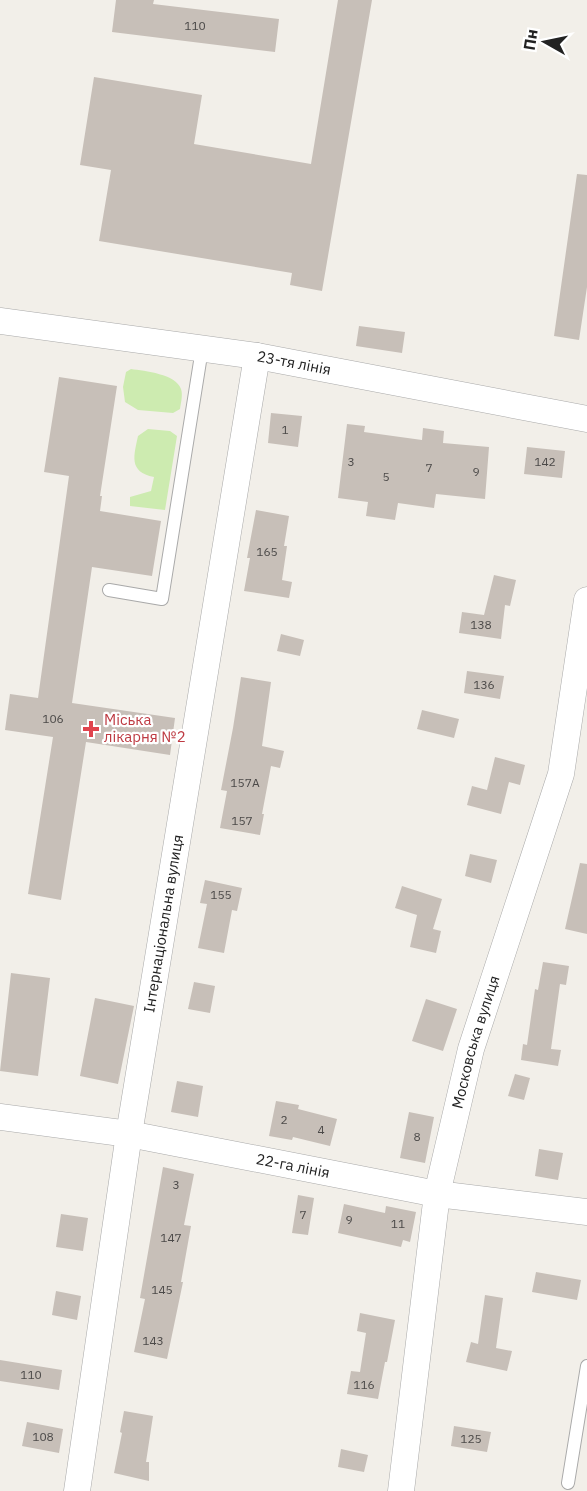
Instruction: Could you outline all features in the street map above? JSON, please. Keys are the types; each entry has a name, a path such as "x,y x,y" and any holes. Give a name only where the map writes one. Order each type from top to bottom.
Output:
{"street":[{"name":"23-тя лінія","path":"0,321 257,356 587,419"},
{"name":"Інтернаціональна вулиця","path":"77,1491 129,1134 257,356"},
{"name":"Московська вулиця","path":"400,1491 437,1194 471,1049 561,774 587,600"},
{"name":"22-га лінія","path":"0,1117 129,1134 437,1194 587,1212"}],"lane":[{"path":"109,590 162,599 202,349"},
{"path":"568,1483 587,1366"}],"green space":[{"path":"131,369 159,374 178,384 182,391 180,409 173,413 138,410 125,402 123,387 126,372"},
{"path":"148,429 170,431 177,436 165,510 130,506 130,497 151,491 154,477 146,475 136,467 134,456 138,436"}],"building":[{"path":"116,0 154,0 153,4 279,19 275,52 112,32"},
{"path":"338,0 372,0 322,291 290,285 292,273 99,241 111,170 80,165 94,77 202,95 194,144 311,164"},
{"path":"577,174 587,175 587,287 579,340 554,336"},
{"path":"359,326 405,332 402,353 356,346"},
{"path":"59,377 117,386 100,496 102,496 100,511 161,521 152,576 92,567 72,703 175,718 170,755 86,742 61,900 28,894 53,737 5,730 10,694 38,698 69,476 44,472"},
{"path":"271,413 302,416 298,447 268,443"},
{"path":"347,424 365,426 364,432 422,440 423,428 444,431 443,443 489,447 485,499 436,494 434,508 398,503 395,520 366,516 368,502 338,498"},
{"path":"527,447 565,451 562,478 524,474"},
{"path":"256,510 289,516 282,580 292,582 289,598 244,591 250,558 247,558"},
{"path":"494,575 516,580 510,606 505,605 501,639 459,633 462,612 484,615"},
{"path":"281,634 304,640 300,656 277,651"},
{"path":"467,671 504,676 500,699 464,693"},
{"path":"241,677 271,682 262,746 284,751 280,768 271,766 260,835 220,828 227,791 221,790"},
{"path":"422,710 459,719 454,738 417,729"},
{"path":"495,757 525,765 520,785 509,782 501,814 467,805 472,786 487,790"},
{"path":"470,854 497,860 491,883 465,876"},
{"path":"580,863 587,864 587,934 565,929"},
{"path":"205,880 242,888 237,911 232,910 224,953 198,948 207,904 200,903"},
{"path":"402,886 442,899 433,929 441,931 436,953 410,947 417,915 395,908"},
{"path":"543,962 569,966 566,985 560,984 551,1049 561,1050 558,1066 521,1060 523,1044 527,1045 535,989 538,990"},
{"path":"11,973 50,978 38,1076 0,1071"},
{"path":"194,982 215,986 210,1013 188,1009"},
{"path":"95,998 134,1006 118,1084 80,1076"},
{"path":"426,999 457,1009 443,1051 412,1041"},
{"path":"515,1074 530,1078 524,1100 508,1096"},
{"path":"177,1081 203,1086 198,1117 171,1112"},
{"path":"276,1101 299,1105 298,1109 337,1119 330,1146 293,1137 292,1140 269,1136"},
{"path":"409,1112 434,1117 425,1163 400,1158"},
{"path":"539,1149 563,1153 558,1180 535,1176"},
{"path":"163,1167 194,1174 184,1225 191,1226 181,1282 183,1282 167,1359 134,1352 145,1299 140,1298"},
{"path":"298,1195 314,1198 308,1235 292,1233"},
{"path":"344,1204 385,1213 386,1206 416,1212 410,1242 403,1240 401,1247 338,1233"},
{"path":"61,1214 88,1218 83,1251 56,1247"},
{"path":"536,1272 581,1280 577,1300 532,1292"},
{"path":"56,1291 81,1296 77,1320 52,1315"},
{"path":"485,1295 503,1298 496,1348 512,1351 507,1371 466,1362 471,1342 478,1344"},
{"path":"360,1313 395,1320 378,1399 347,1394 351,1371 360,1372 366,1333 357,1331"},
{"path":"0,1360 62,1370 59,1390 0,1381"},
{"path":"124,1411 153,1416 146,1462 149,1462 149,1481 114,1473"},
{"path":"27,1422 63,1429 59,1453 22,1446"},
{"path":"454,1426 491,1432 487,1452 451,1446"},
{"path":"341,1449 368,1455 364,1472 338,1467"}],"place":[{"name":"Міська лікарня №2","path":"91,729"}]}
